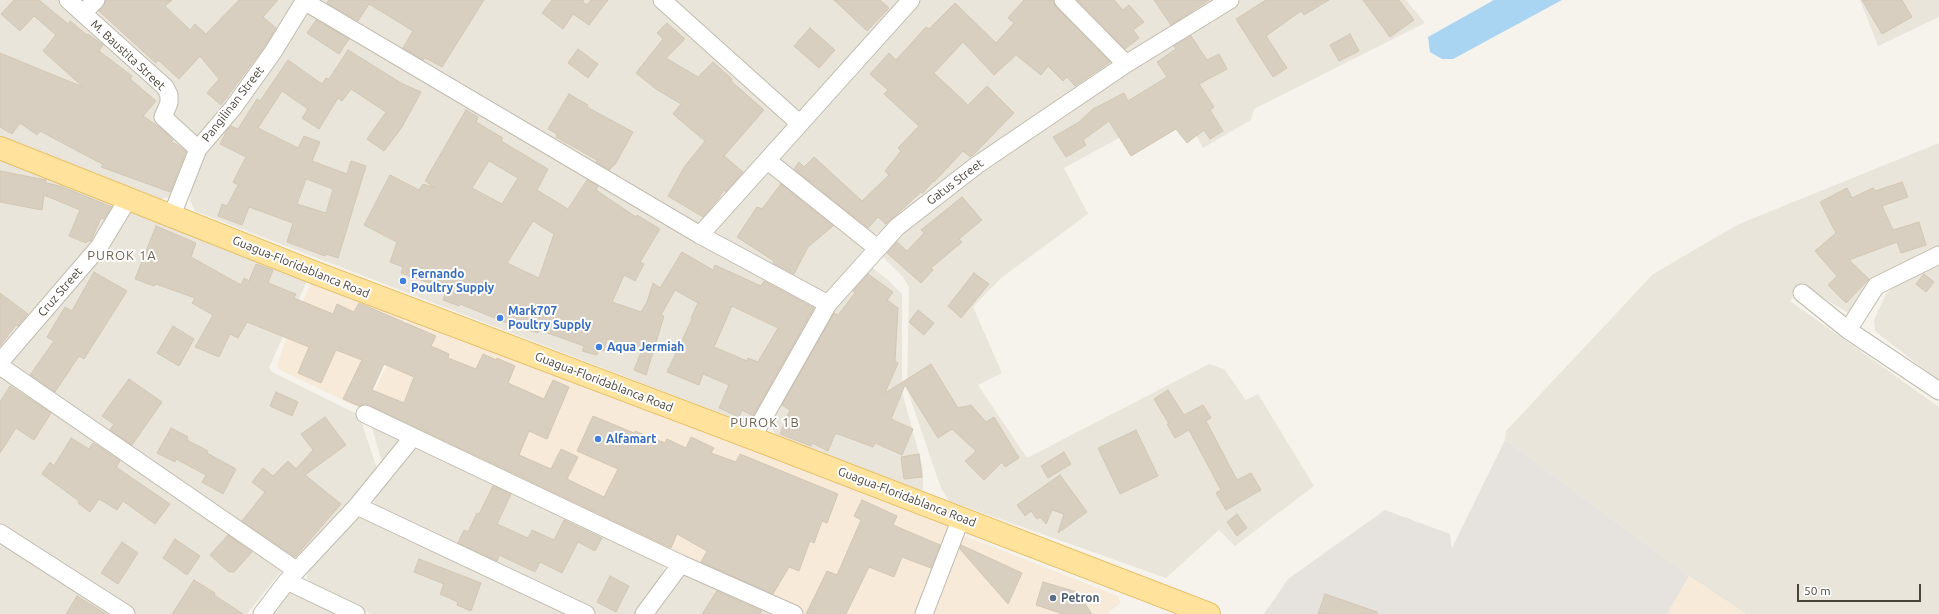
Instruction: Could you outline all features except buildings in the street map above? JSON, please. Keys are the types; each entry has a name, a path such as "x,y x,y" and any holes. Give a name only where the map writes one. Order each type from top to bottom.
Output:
{"main road":[{"name":"Guagua-Floridablanca Road","path":"0,148 328,278 752,438 1209,614"}],"street":[{"name":"M. Baustita Street","path":"68,0 165,87 169,95 169,103 163,117 165,121 198,149"},
{"path":"83,13 96,0"},
{"path":"662,0 800,124"},
{"path":"700,235 911,0"},
{"path":"1063,0 1126,64"},
{"name":"Gatus Street","path":"752,438 828,304 897,227 976,165 1126,64 1230,0"},
{"path":"305,1 700,235 828,304"},
{"name":"Pangilinan Street","path":"172,215 198,149 233,108 305,1"},
{"path":"768,161 877,248"},
{"name":"Cruz Street","path":"0,362 99,247 128,199"},
{"path":"1848,330 1876,286 1939,255"},
{"path":"1802,293 1848,330 1939,391"},
{"path":"0,366 292,575 356,614"},
{"path":"365,414 680,564 794,614"},
{"path":"262,614 292,575 357,506 413,437"},
{"path":"357,506 586,614"},
{"path":"924,614 961,518"},
{"path":"0,533 126,614"},
{"path":"644,614 680,564"}],"shaded area":[{"path":"0,0 60,0 164,93 164,101 191,149 170,197 161,199 0,136"},
{"path":"76,0 303,0 201,142 171,120 175,105"},
{"path":"316,0 657,0 790,120 790,129 708,223 694,227"},
{"path":"669,0 901,0 800,113"},
{"path":"920,0 1058,0 1120,60 924,194 880,233 868,235 778,162 780,155"},
{"path":"1070,0 1221,0 1130,57"},
{"path":"1241,0 1406,0 1425,23 1254,109 1251,120 1203,148 1179,105 1064,168 1088,214 1001,278 973,307 1002,373 978,385 1027,458 1209,364 1224,369 1246,400 1258,394 1314,486 1235,546 1219,530 1166,578 949,501 941,488 907,389 909,287 903,277 881,255 903,229 1125,71"},
{"path":"1860,0 1939,0 1939,17 1878,46"},
{"path":"304,8 825,305 756,422 743,422 195,211 190,201 192,179 205,149"},
{"path":"1939,143 1939,250 1874,283 1848,313 1802,284 1790,301 1939,407 1939,614 1746,614 1689,576 1505,440 1506,431 1653,274 1739,224"},
{"path":"0,156 110,200 118,208 116,216 0,358"},
{"path":"772,169 865,245 864,249 830,290 824,293 719,240 715,231 716,226 766,171"},
{"path":"137,212 308,278 269,368 272,372 359,415 378,471 371,482 294,562 8,366 128,213"},
{"path":"1939,261 1939,381 1875,331 1874,320 1886,294 1904,278"},
{"path":"870,266 887,279 902,294 902,392 923,468 923,489 919,492 777,436 773,431 771,418 835,307"},
{"path":"314,280 406,316 361,407 357,407 280,370 277,366 287,336"},
{"path":"414,318 946,524 951,528 920,614 800,614 368,406 406,324 410,319"},
{"path":"0,373 282,570 247,614 133,614 0,526"},
{"path":"369,418 404,439 382,462"},
{"path":"1505,440 1689,576 1667,614 1264,614 1288,579 1385,510 1450,534 1452,548"},
{"path":"418,445 664,563 663,577 637,614 598,614 375,509 374,501 377,493 411,446"},
{"path":"360,515 574,614 371,614 312,586 307,578 308,568"},
{"path":"965,536 1118,596 1121,603 1106,614 932,614 959,540"},
{"path":"0,538 116,614 0,614"},
{"path":"684,573 785,614 649,614"},
{"path":"1689,576 1746,614 1667,614"},
{"path":"288,590 345,614 272,614"}],"water":[{"path":"1494,0 1562,0 1453,59 1442,59 1430,52 1428,37"}],"place":[{"name":"Fernando Poultry Supply","path":"403,281"},
{"name":"Mark707 Poultry Supply","path":"500,318"},
{"name":"Aqua Jermiah","path":"599,347"},
{"name":"Alfamart","path":"598,439"},
{"name":"Petron","path":"1053,598"}],"district":[{"name":"PUROK 1A","path":"122,256"},
{"name":"PUROK 1B","path":"765,423"}]}
